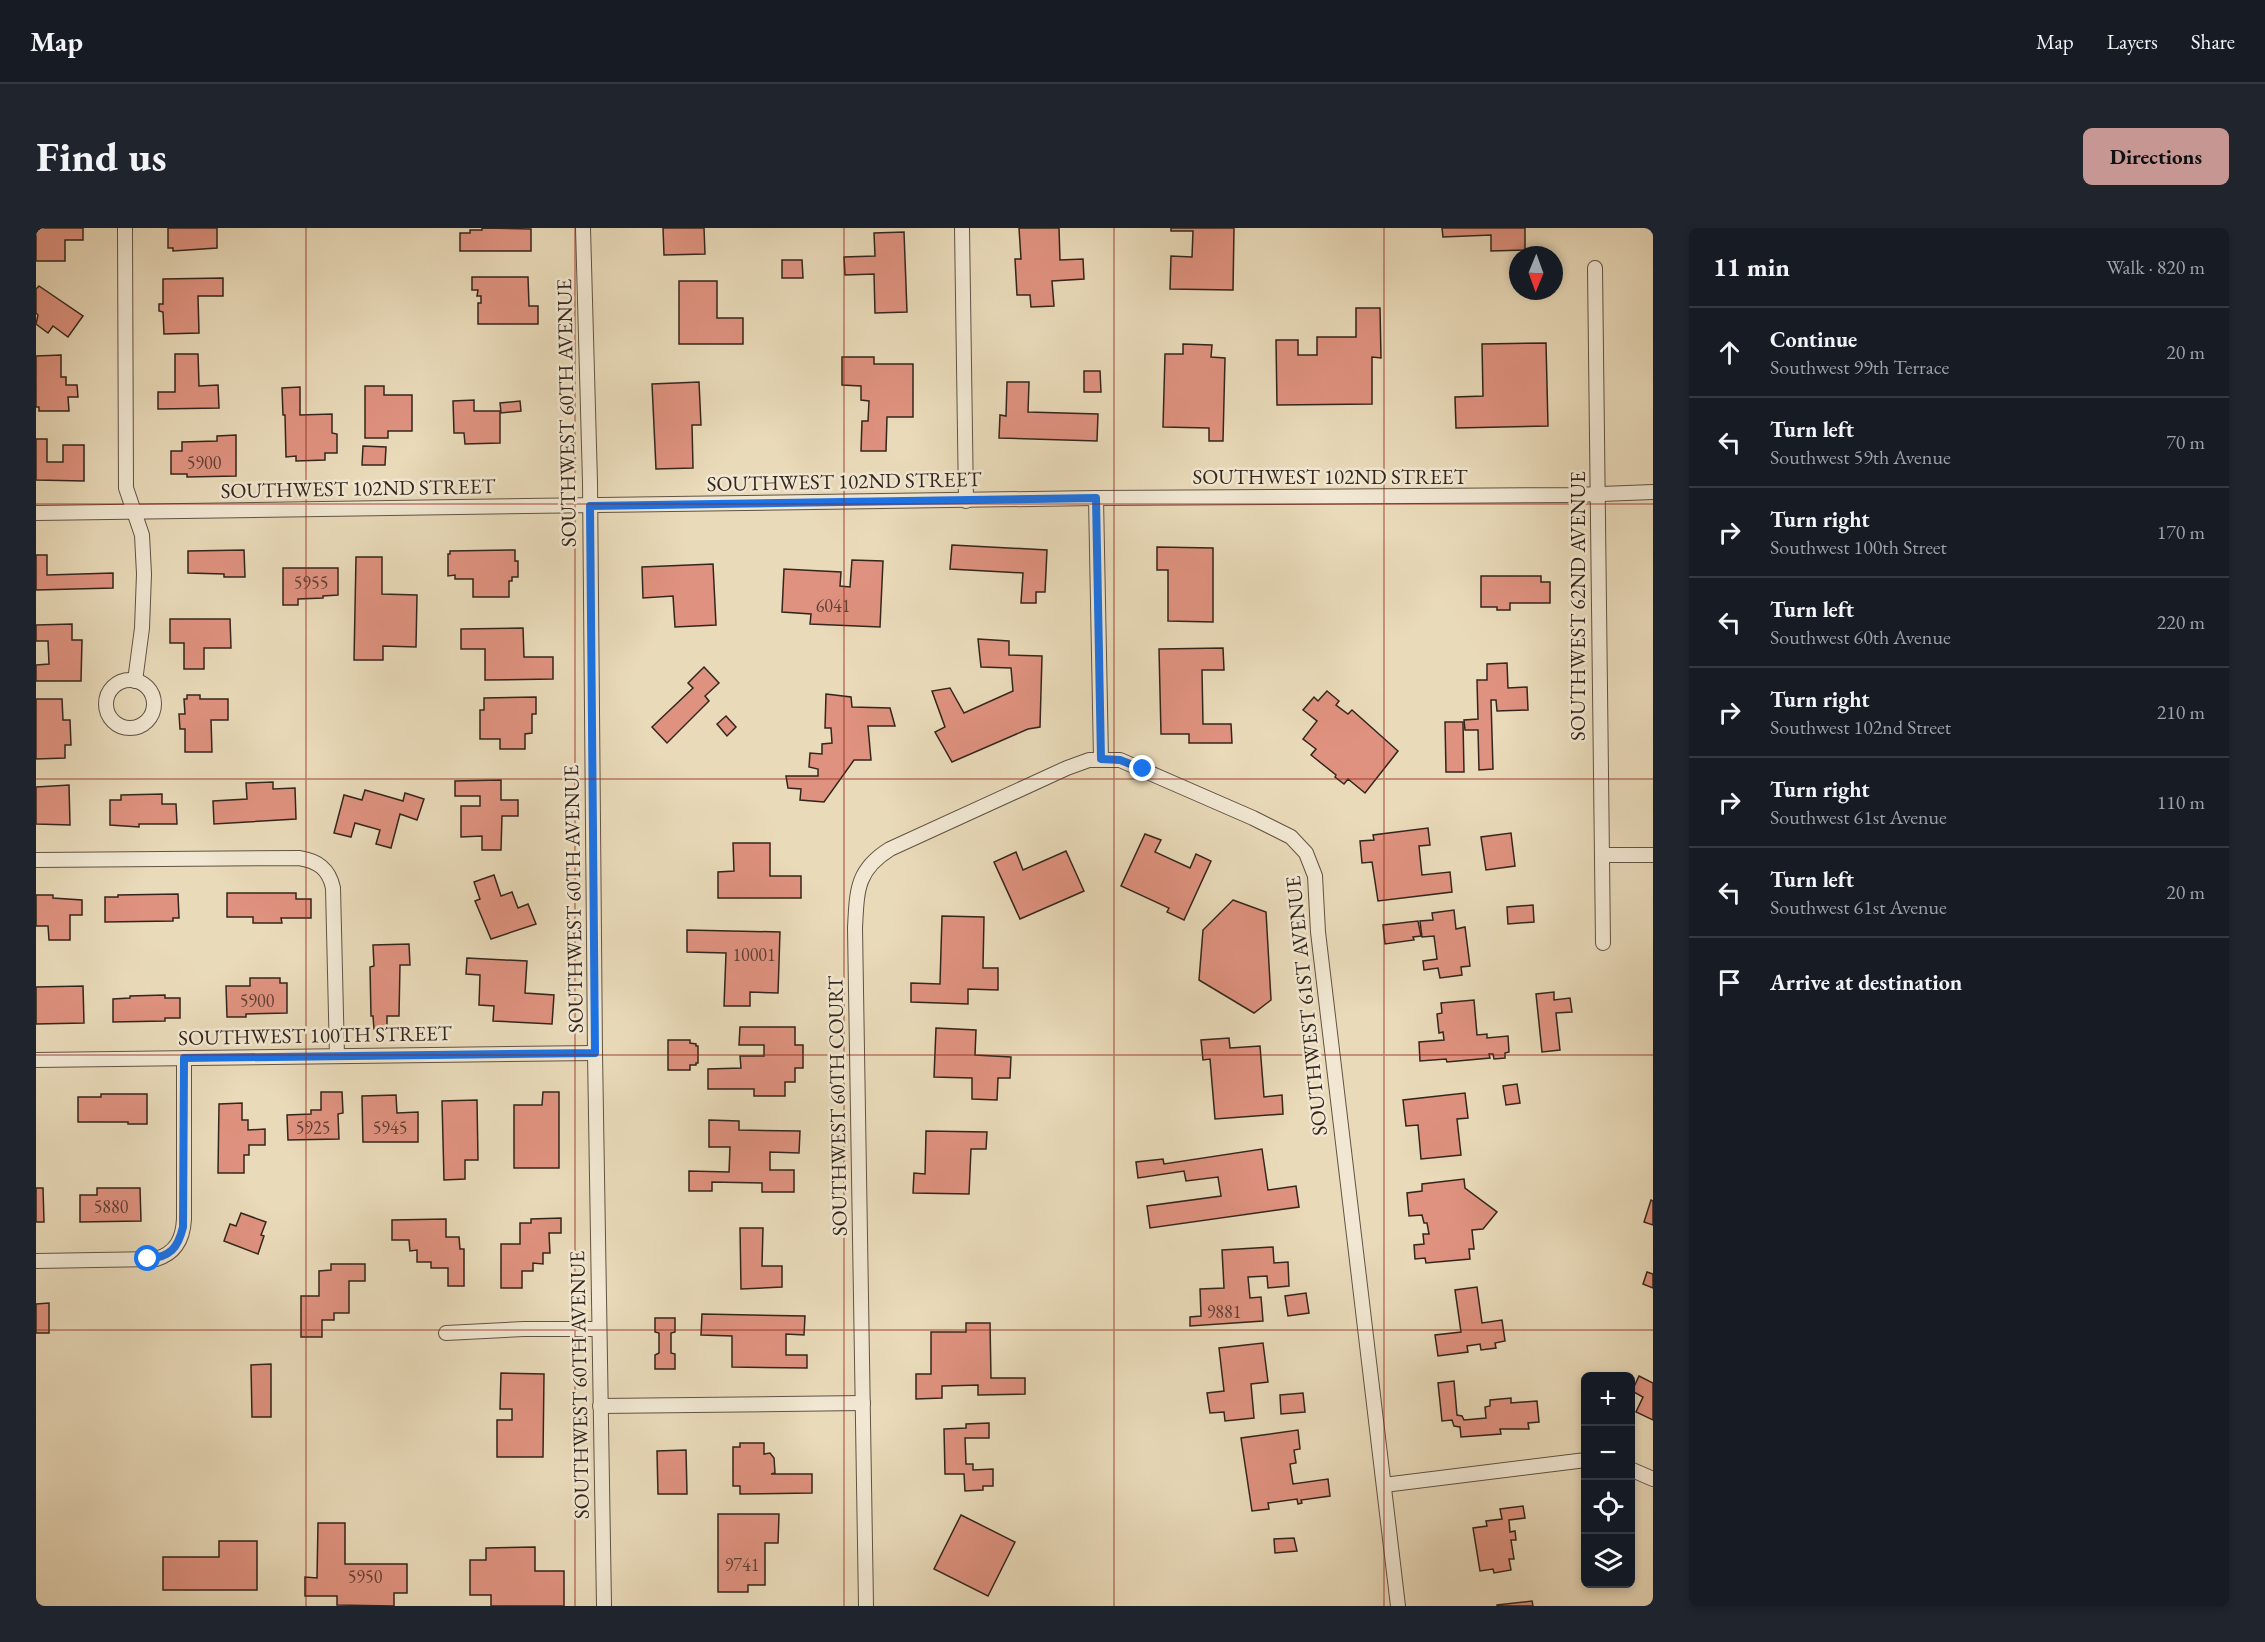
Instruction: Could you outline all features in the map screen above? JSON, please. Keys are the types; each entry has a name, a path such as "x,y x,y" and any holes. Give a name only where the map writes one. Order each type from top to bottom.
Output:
{"street":[{"path":"125,228 126,488 142,535 144,574 142,628 135,681"},
{"name":"SOUTHWEST 60TH AVENUE","path":"583,228 590,506 595,1053 604,1606"},
{"path":"962,228 966,501"},
{"name":"SOUTHWEST 62ND AVENUE","path":"1595,268 1599,783 1603,943"},
{"name":"SOUTHWEST 102ND STREET","path":"36,513 1096,498 1598,495 1653,492"},
{"path":"1096,498 1101,759"},
{"name":"SOUTHWEST 60TH COURT","path":"866,1606 855,928 858,887 869,865 890,849 1067,768 1089,760 1101,759"},
{"name":"SOUTHWEST 61ST AVENUE","path":"1101,759 1127,763 1253,818 1291,837 1311,862 1317,893 1318,932 1398,1606"},
{"path":"1602,855 1653,855"},
{"path":"36,860 290,858 309,860 324,867 332,880 333,888 337,1056"},
{"name":"SOUTHWEST 100TH STREET","path":"36,1060 595,1053"},
{"path":"36,1260 156,1259 164,1257 176,1248 184,1219 184,1058"},
{"path":"446,1334 524,1329 599,1329"},
{"path":"600,1406 863,1403"},
{"path":"1384,1485 1581,1461"},
{"path":"1635,1471 1653,1479"}],"building":[{"path":"36,228 83,228 83,240 65,240 65,261 36,261"},
{"path":"168,228 217,228 217,248 173,251 173,248 168,248"},
{"path":"482,228 531,229 531,251 460,251 460,233 470,233 470,230 482,230"},
{"path":"663,228 704,228 705,254 664,255"},
{"path":"1019,228 1059,228 1060,260 1083,259 1084,279 1052,281 1054,306 1031,307 1030,295 1017,295 1015,259 1021,259"},
{"path":"1171,228 1234,228 1233,290 1170,289 1171,256 1192,257 1193,231 1171,231"},
{"path":"1442,228 1525,228 1525,246 1509,246 1509,250 1491,251 1491,235 1443,237"},
{"path":"904,232 907,312 875,313 874,274 845,275 844,257 875,256 874,233"},
{"path":"782,260 802,260 803,278 782,278"},
{"path":"472,277 528,277 529,306 538,306 538,324 478,324 478,303 481,303 481,296 477,296 478,290 472,290"},
{"path":"223,278 223,296 198,296 199,333 164,334 163,312 159,311 159,304 163,304 163,279"},
{"path":"679,281 717,281 717,318 743,318 743,344 679,344"},
{"path":"39,286 83,316 68,337 53,326 48,333 36,324 38,315 36,313 36,289"},
{"path":"1356,308 1380,308 1381,358 1372,357 1372,404 1277,405 1276,340 1298,340 1298,355 1317,355 1317,337 1356,337"},
{"path":"1546,343 1548,426 1456,428 1455,397 1483,396 1482,344"},
{"path":"1183,344 1212,345 1211,357 1225,358 1223,441 1209,441 1209,428 1163,427 1165,354 1183,354"},
{"path":"175,354 198,354 199,386 218,385 219,408 158,409 158,392 175,392"},
{"path":"61,355 61,377 66,377 66,385 77,385 78,397 68,397 69,411 39,411 39,407 36,407 36,356"},
{"path":"842,357 874,357 874,364 913,364 913,417 887,417 886,451 861,451 862,421 868,421 869,401 861,400 861,386 842,385"},
{"path":"1084,371 1100,371 1101,392 1084,392"},
{"path":"699,382 701,425 692,425 693,468 656,469 652,384"},
{"path":"1007,382 1029,382 1028,412 1098,414 1097,441 999,438 1000,415 1006,416"},
{"path":"365,386 384,386 384,395 412,395 412,431 388,431 388,438 365,438"},
{"path":"300,387 300,415 332,414 332,433 337,434 337,453 325,453 325,460 296,461 296,456 286,457 282,388"},
{"path":"474,400 474,411 500,411 500,443 465,444 464,433 454,433 453,401"},
{"path":"520,401 521,411 501,413 500,403"},
{"path":"236,435 236,476 187,477 187,474 171,474 171,451 182,451 182,442 217,441 217,436"},
{"path":"36,439 47,439 47,462 63,462 63,445 84,445 84,481 36,480"},
{"path":"363,446 386,447 385,465 362,465"},
{"path":"952,545 1047,550 1045,592 1036,592 1036,603 1021,603 1023,573 950,569"},
{"path":"1157,547 1213,548 1213,622 1168,621 1168,570 1157,570"},
{"path":"244,550 245,577 188,573 188,551"},
{"path":"515,550 518,577 512,577 512,581 509,581 509,597 473,597 473,579 455,579 455,575 448,576 450,551"},
{"path":"36,555 47,555 47,575 113,573 113,588 36,590"},
{"path":"356,557 382,557 382,594 417,595 416,647 383,646 383,660 354,660"},
{"path":"852,560 883,561 880,627 810,624 811,614 782,612 784,569 841,572 840,586 850,587"},
{"path":"713,564 716,625 675,627 673,596 643,598 642,567"},
{"path":"283,568 338,568 338,595 298,599 298,605 283,605"},
{"path":"1481,576 1541,576 1541,582 1550,582 1550,603 1510,603 1510,610 1481,607"},
{"path":"170,619 230,619 231,648 204,648 204,669 184,669 184,643 170,643"},
{"path":"72,624 72,640 82,640 81,681 36,681 36,665 49,664 48,641 36,641 36,625"},
{"path":"523,628 524,657 553,657 553,679 485,680 485,649 461,649 461,629"},
{"path":"978,639 1009,641 1009,655 1042,656 1040,727 1028,729 952,762 935,732 945,727 932,691 950,688 964,713 1013,691 1011,668 981,667"},
{"path":"1223,648 1224,670 1202,670 1203,724 1231,724 1232,743 1189,743 1189,734 1161,734 1159,649"},
{"path":"1507,663 1508,688 1527,687 1528,710 1497,711 1496,700 1491,700 1493,769 1479,770 1478,730 1465,730 1464,720 1478,719 1477,680 1487,680 1487,664"},
{"path":"704,667 719,683 705,696 709,701 667,743 652,727 693,688 688,683"},
{"path":"1327,691 1339,701 1336,705 1348,714 1352,710 1398,751 1365,793 1348,779 1344,784 1335,777 1336,775 1311,755 1316,749 1303,739 1317,721 1303,710 1314,697 1318,701"},
{"path":"826,694 851,697 852,707 890,708 895,726 868,726 871,760 854,760 824,802 800,800 801,789 788,788 786,776 818,776 818,769 809,767 810,753 822,754 822,744 832,743 831,728 825,728"},
{"path":"187,695 200,695 200,699 228,699 228,720 211,720 212,752 185,752 185,729 180,729 179,714 185,714 184,699 187,699"},
{"path":"536,697 536,714 532,714 532,733 525,734 525,749 500,749 500,739 480,739 480,710 484,710 484,698"},
{"path":"36,699 62,699 63,720 70,720 71,745 65,745 65,758 36,759"},
{"path":"726,716 736,727 727,736 717,724"},
{"path":"1445,722 1463,722 1464,772 1446,772"},
{"path":"501,780 501,800 518,800 518,816 502,816 501,850 482,850 482,836 461,837 461,806 480,806 480,796 455,796 455,781"},
{"path":"273,782 273,789 295,788 296,819 214,824 213,801 247,799 246,783"},
{"path":"69,785 70,825 36,824 36,787"},
{"path":"365,790 403,801 405,793 424,799 417,820 400,814 391,848 376,844 380,830 355,823 351,837 334,833 344,795 362,800"},
{"path":"162,794 162,804 176,804 177,824 139,824 139,827 110,825 110,800 121,800 121,795"},
{"path":"1428,828 1430,845 1419,846 1422,875 1450,872 1452,892 1378,901 1372,862 1362,863 1360,841 1374,840 1373,835"},
{"path":"1511,833 1515,866 1486,870 1481,837"},
{"path":"1145,834 1161,840 1155,852 1190,868 1196,854 1211,861 1184,920 1167,912 1169,908 1121,886"},
{"path":"733,843 770,843 770,876 801,876 801,898 718,898 718,872 734,871"},
{"path":"1066,851 1084,891 1020,919 994,862 1016,852 1023,870"},
{"path":"494,875 501,896 512,892 518,908 528,904 536,924 491,939 475,901 480,899 474,882"},
{"path":"227,893 296,893 296,899 311,899 311,918 281,918 282,923 253,923 253,917 227,917"},
{"path":"178,894 179,918 173,918 173,921 105,922 105,897"},
{"path":"36,895 53,895 53,898 82,900 82,915 70,915 70,940 49,940 48,926 36,926"},
{"path":"1233,900 1266,912 1271,1000 1254,1013 1199,980 1203,930"},
{"path":"1533,905 1534,922 1508,924 1507,907"},
{"path":"1454,910 1456,929 1465,927 1470,966 1461,967 1462,975 1440,978 1438,968 1424,970 1423,961 1437,959 1434,936 1422,937 1420,921 1433,920 1432,913"},
{"path":"942,916 984,917 983,968 998,968 998,990 968,989 968,1004 911,1002 911,983 940,984"},
{"path":"1418,921 1421,936 1413,937 1414,940 1385,944 1383,925"},
{"path":"687,930 780,932 778,993 750,992 750,1006 724,1006 726,953 687,952"},
{"path":"409,944 410,965 400,965 399,1016 387,1016 387,1029 374,1029 373,1016 371,1016 370,967 374,966 373,945"},
{"path":"467,958 527,961 525,993 554,995 552,1024 493,1021 494,1006 479,1005 480,975 466,974"},
{"path":"250,978 280,978 280,983 287,983 287,1013 227,1017 226,986 250,986"},
{"path":"83,986 84,1023 36,1024 36,987"},
{"path":"1554,992 1554,1000 1570,998 1572,1012 1556,1013 1560,1050 1542,1052 1536,994"},
{"path":"165,995 165,998 180,998 180,1018 165,1018 165,1021 113,1022 113,999"},
{"path":"1474,1000 1477,1035 1487,1034 1487,1038 1508,1036 1509,1052 1505,1053 1505,1058 1494,1059 1493,1054 1489,1054 1490,1058 1447,1062 1446,1059 1420,1061 1419,1042 1444,1040 1443,1032 1439,1033 1437,1014 1442,1013 1441,1003"},
{"path":"740,1027 795,1027 795,1045 803,1045 803,1068 795,1068 795,1082 785,1082 785,1096 754,1096 754,1089 708,1089 708,1069 741,1068 740,1056 764,1056 764,1045 739,1045"},
{"path":"936,1028 976,1030 975,1055 1011,1057 1010,1078 998,1078 997,1100 972,1099 972,1078 934,1077"},
{"path":"1229,1038 1230,1048 1260,1046 1264,1097 1282,1095 1283,1114 1215,1119 1210,1059 1203,1060 1201,1040"},
{"path":"668,1040 690,1040 690,1043 696,1044 698,1063 690,1065 690,1070 668,1070"},
{"path":"1517,1084 1520,1103 1506,1105 1503,1086"},
{"path":"321,1092 342,1092 343,1113 338,1114 339,1139 288,1140 287,1115 311,1114 311,1110 321,1110"},
{"path":"543,1092 559,1092 559,1168 514,1168 514,1105 542,1105"},
{"path":"1465,1093 1468,1118 1457,1119 1461,1155 1421,1159 1418,1125 1406,1126 1403,1100"},
{"path":"101,1094 147,1094 147,1124 78,1122 78,1097 101,1097"},
{"path":"396,1095 397,1113 418,1112 418,1142 363,1142 362,1096"},
{"path":"477,1100 478,1160 465,1160 465,1179 444,1180 442,1101"},
{"path":"242,1103 242,1120 248,1120 248,1130 265,1129 265,1145 249,1145 249,1155 244,1155 244,1173 218,1173 219,1104"},
{"path":"709,1120 739,1121 739,1130 800,1131 799,1153 770,1152 770,1170 794,1170 794,1192 762,1192 762,1183 712,1182 712,1191 689,1191 689,1171 729,1172 730,1147 709,1147"},
{"path":"926,1131 987,1132 986,1149 971,1149 969,1194 913,1193 914,1173 925,1174"},
{"path":"1262,1149 1268,1190 1296,1186 1299,1207 1150,1228 1147,1206 1221,1196 1218,1177 1186,1181 1184,1171 1138,1178 1136,1162 1163,1159 1164,1164"},
{"path":"1464,1179 1465,1188 1497,1212 1483,1229 1472,1230 1474,1249 1469,1249 1470,1259 1426,1263 1425,1258 1415,1259 1414,1245 1424,1244 1423,1234 1429,1234 1427,1223 1424,1223 1422,1215 1409,1216 1407,1193 1422,1191 1422,1184"},
{"path":"36,1188 43,1188 44,1222 36,1222"},
{"path":"97,1188 140,1188 141,1221 80,1222 80,1195 97,1195"},
{"path":"1651,1200 1653,1201 1653,1225 1644,1222"},
{"path":"241,1213 266,1222 258,1254 224,1241 230,1224 236,1226"},
{"path":"561,1218 561,1233 549,1233 550,1253 543,1253 543,1264 533,1263 533,1271 522,1271 522,1288 501,1288 501,1244 520,1244 520,1223 531,1223 531,1219"},
{"path":"446,1219 446,1237 459,1237 460,1249 464,1249 464,1286 448,1286 448,1268 431,1268 431,1262 417,1262 417,1250 410,1251 409,1240 392,1240 392,1220"},
{"path":"740,1228 763,1228 762,1266 782,1266 782,1287 741,1289"},
{"path":"1273,1247 1274,1263 1288,1262 1289,1286 1268,1288 1267,1276 1248,1277 1250,1298 1261,1297 1263,1321 1190,1326 1190,1317 1201,1316 1200,1289 1224,1288 1222,1250"},
{"path":"331,1264 365,1264 365,1281 349,1281 349,1313 334,1313 334,1320 322,1320 322,1337 301,1337 301,1296 319,1296 319,1271 331,1270"},
{"path":"1647,1272 1653,1274 1653,1288 1643,1284"},
{"path":"1477,1287 1482,1323 1502,1320 1505,1341 1495,1343 1496,1348 1481,1350 1480,1344 1467,1346 1468,1352 1438,1356 1435,1335 1461,1332 1455,1290"},
{"path":"1306,1293 1309,1313 1288,1316 1285,1296"},
{"path":"49,1303 49,1333 36,1333 36,1304"},
{"path":"702,1314 805,1316 804,1335 786,1334 786,1355 807,1355 807,1368 732,1367 732,1336 701,1335"},
{"path":"655,1318 675,1318 675,1332 671,1333 671,1353 675,1354 675,1369 655,1369 655,1355 659,1353 659,1333 655,1332"},
{"path":"966,1323 990,1323 991,1378 1025,1378 1025,1394 978,1395 978,1385 942,1386 942,1398 916,1399 916,1374 931,1374 931,1332 966,1332"},
{"path":"1263,1343 1268,1382 1251,1384 1254,1418 1225,1421 1224,1412 1210,1413 1207,1393 1224,1391 1219,1348"},
{"path":"271,1364 271,1417 252,1417 251,1365"},
{"path":"501,1373 544,1374 543,1457 497,1457 497,1420 512,1420 512,1409 500,1409"},
{"path":"1639,1376 1653,1383 1653,1420 1636,1412 1643,1397 1635,1393 1635,1385"},
{"path":"1454,1381 1457,1415 1462,1416 1464,1420 1486,1418 1485,1407 1490,1406 1490,1400 1511,1398 1511,1403 1537,1401 1539,1422 1528,1423 1529,1429 1500,1429 1501,1434 1461,1437 1460,1427 1454,1426 1452,1420 1442,1421 1438,1383"},
{"path":"1303,1393 1305,1412 1281,1414 1280,1395"},
{"path":"989,1423 989,1438 965,1438 966,1464 973,1464 973,1470 993,1469 993,1486 983,1486 983,1490 965,1491 964,1474 945,1474 944,1429 966,1428 966,1424"},
{"path":"1298,1430 1300,1449 1294,1450 1296,1463 1290,1464 1293,1484 1328,1479 1330,1496 1301,1500 1302,1503 1298,1504 1297,1499 1268,1503 1269,1509 1252,1511 1241,1438"},
{"path":"740,1443 764,1443 764,1454 770,1453 774,1458 775,1473 771,1474 812,1474 812,1493 740,1494 740,1486 733,1486 733,1447 740,1447"},
{"path":"686,1450 687,1494 658,1494 657,1451"},
{"path":"1523,1506 1525,1518 1509,1520 1510,1532 1515,1531 1516,1540 1511,1540 1514,1559 1509,1559 1511,1570 1494,1573 1493,1569 1480,1571 1473,1528 1487,1526 1486,1521 1502,1519 1500,1509"},
{"path":"718,1514 779,1514 778,1543 765,1543 765,1585 748,1585 748,1592 718,1592"},
{"path":"961,1515 1015,1542 988,1596 934,1569"},
{"path":"318,1523 345,1523 345,1564 407,1564 407,1593 394,1593 394,1606 337,1605 337,1596 305,1596 305,1577 317,1578"},
{"path":"1294,1538 1297,1551 1275,1553 1274,1539"},
{"path":"219,1541 257,1541 257,1590 163,1590 163,1557 219,1557"},
{"path":"535,1547 535,1571 564,1571 564,1606 491,1606 491,1595 470,1595 470,1560 486,1560 486,1548"},
{"path":"1532,1601 1533,1606 1497,1606 1497,1605"}],"route":[{"path":"148,1259 164,1257 171,1253 179,1242 183,1227 184,1058 595,1053 590,506 1096,498 1101,759 1120,760 1143,769"}]}
